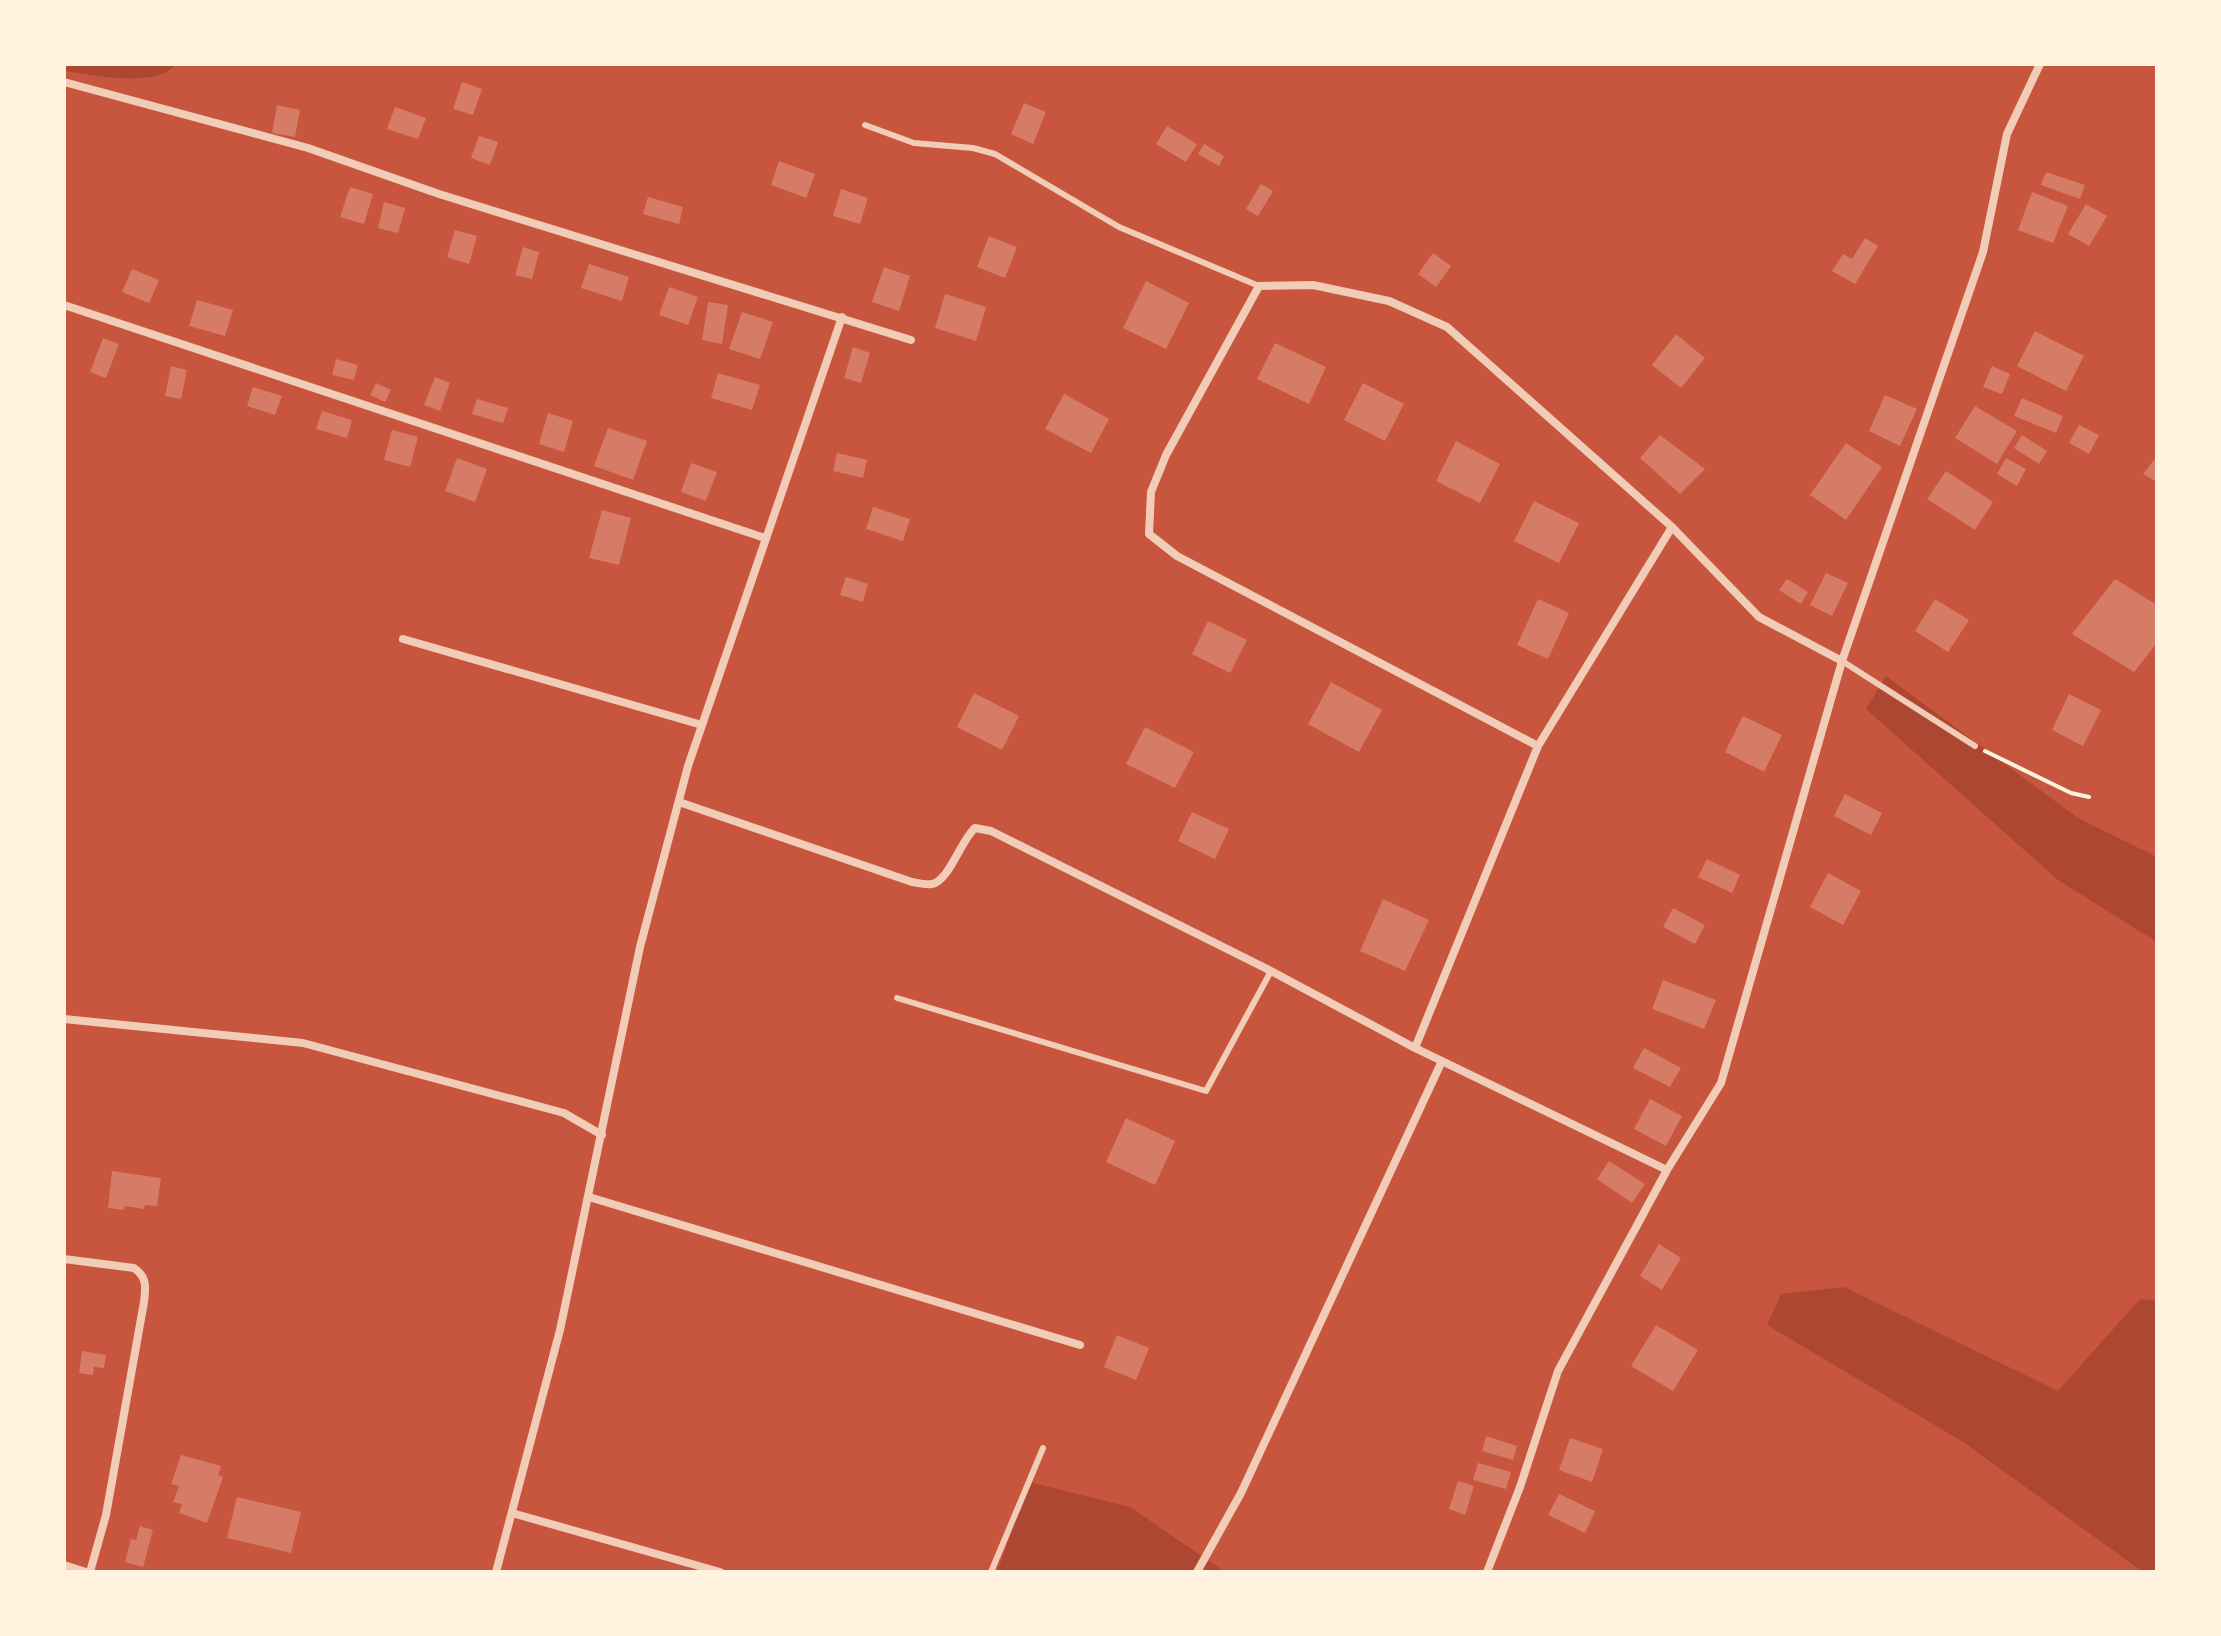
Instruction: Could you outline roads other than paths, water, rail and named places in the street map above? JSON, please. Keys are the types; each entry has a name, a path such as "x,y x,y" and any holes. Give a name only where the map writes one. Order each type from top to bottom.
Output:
{"street":[{"path":"1487,1572 1520,1487 1558,1371 1667,1170 1721,1083 1842,661 1983,252 2007,134 2040,64"},
{"path":"64,82 308,148 439,194 911,340"},
{"path":"1538,746 1177,556 1149,534 1151,492 1166,455 1259,286 1313,285 1389,301 1447,327 1672,527 1759,617 1842,661"},
{"path":"64,305 765,538"},
{"path":"496,1572 560,1330 640,947 679,802 702,725 842,317"},
{"path":"1415,1048 1538,746 1672,527"},
{"path":"403,639 702,725"},
{"path":"679,802 912,882 930,884 935,884 946,873 968,834 975,828 991,831 1271,971 1415,1048 1667,1170"},
{"path":"64,1019 303,1043 564,1113 602,1135"},
{"path":"1197,1572 1241,1493 1442,1061"},
{"path":"589,1197 1080,1345"},
{"path":"64,1259 134,1268 146,1282 106,1515 88,1572 64,1565"},
{"path":"512,1513 720,1572"}],"lane":[{"path":"865,125 914,143 973,148 995,154 1119,227 1259,286"},
{"path":"1842,661 1975,746"},
{"path":"897,998 1206,1091 1271,971"},
{"path":"991,1572 1043,1448"}]}
